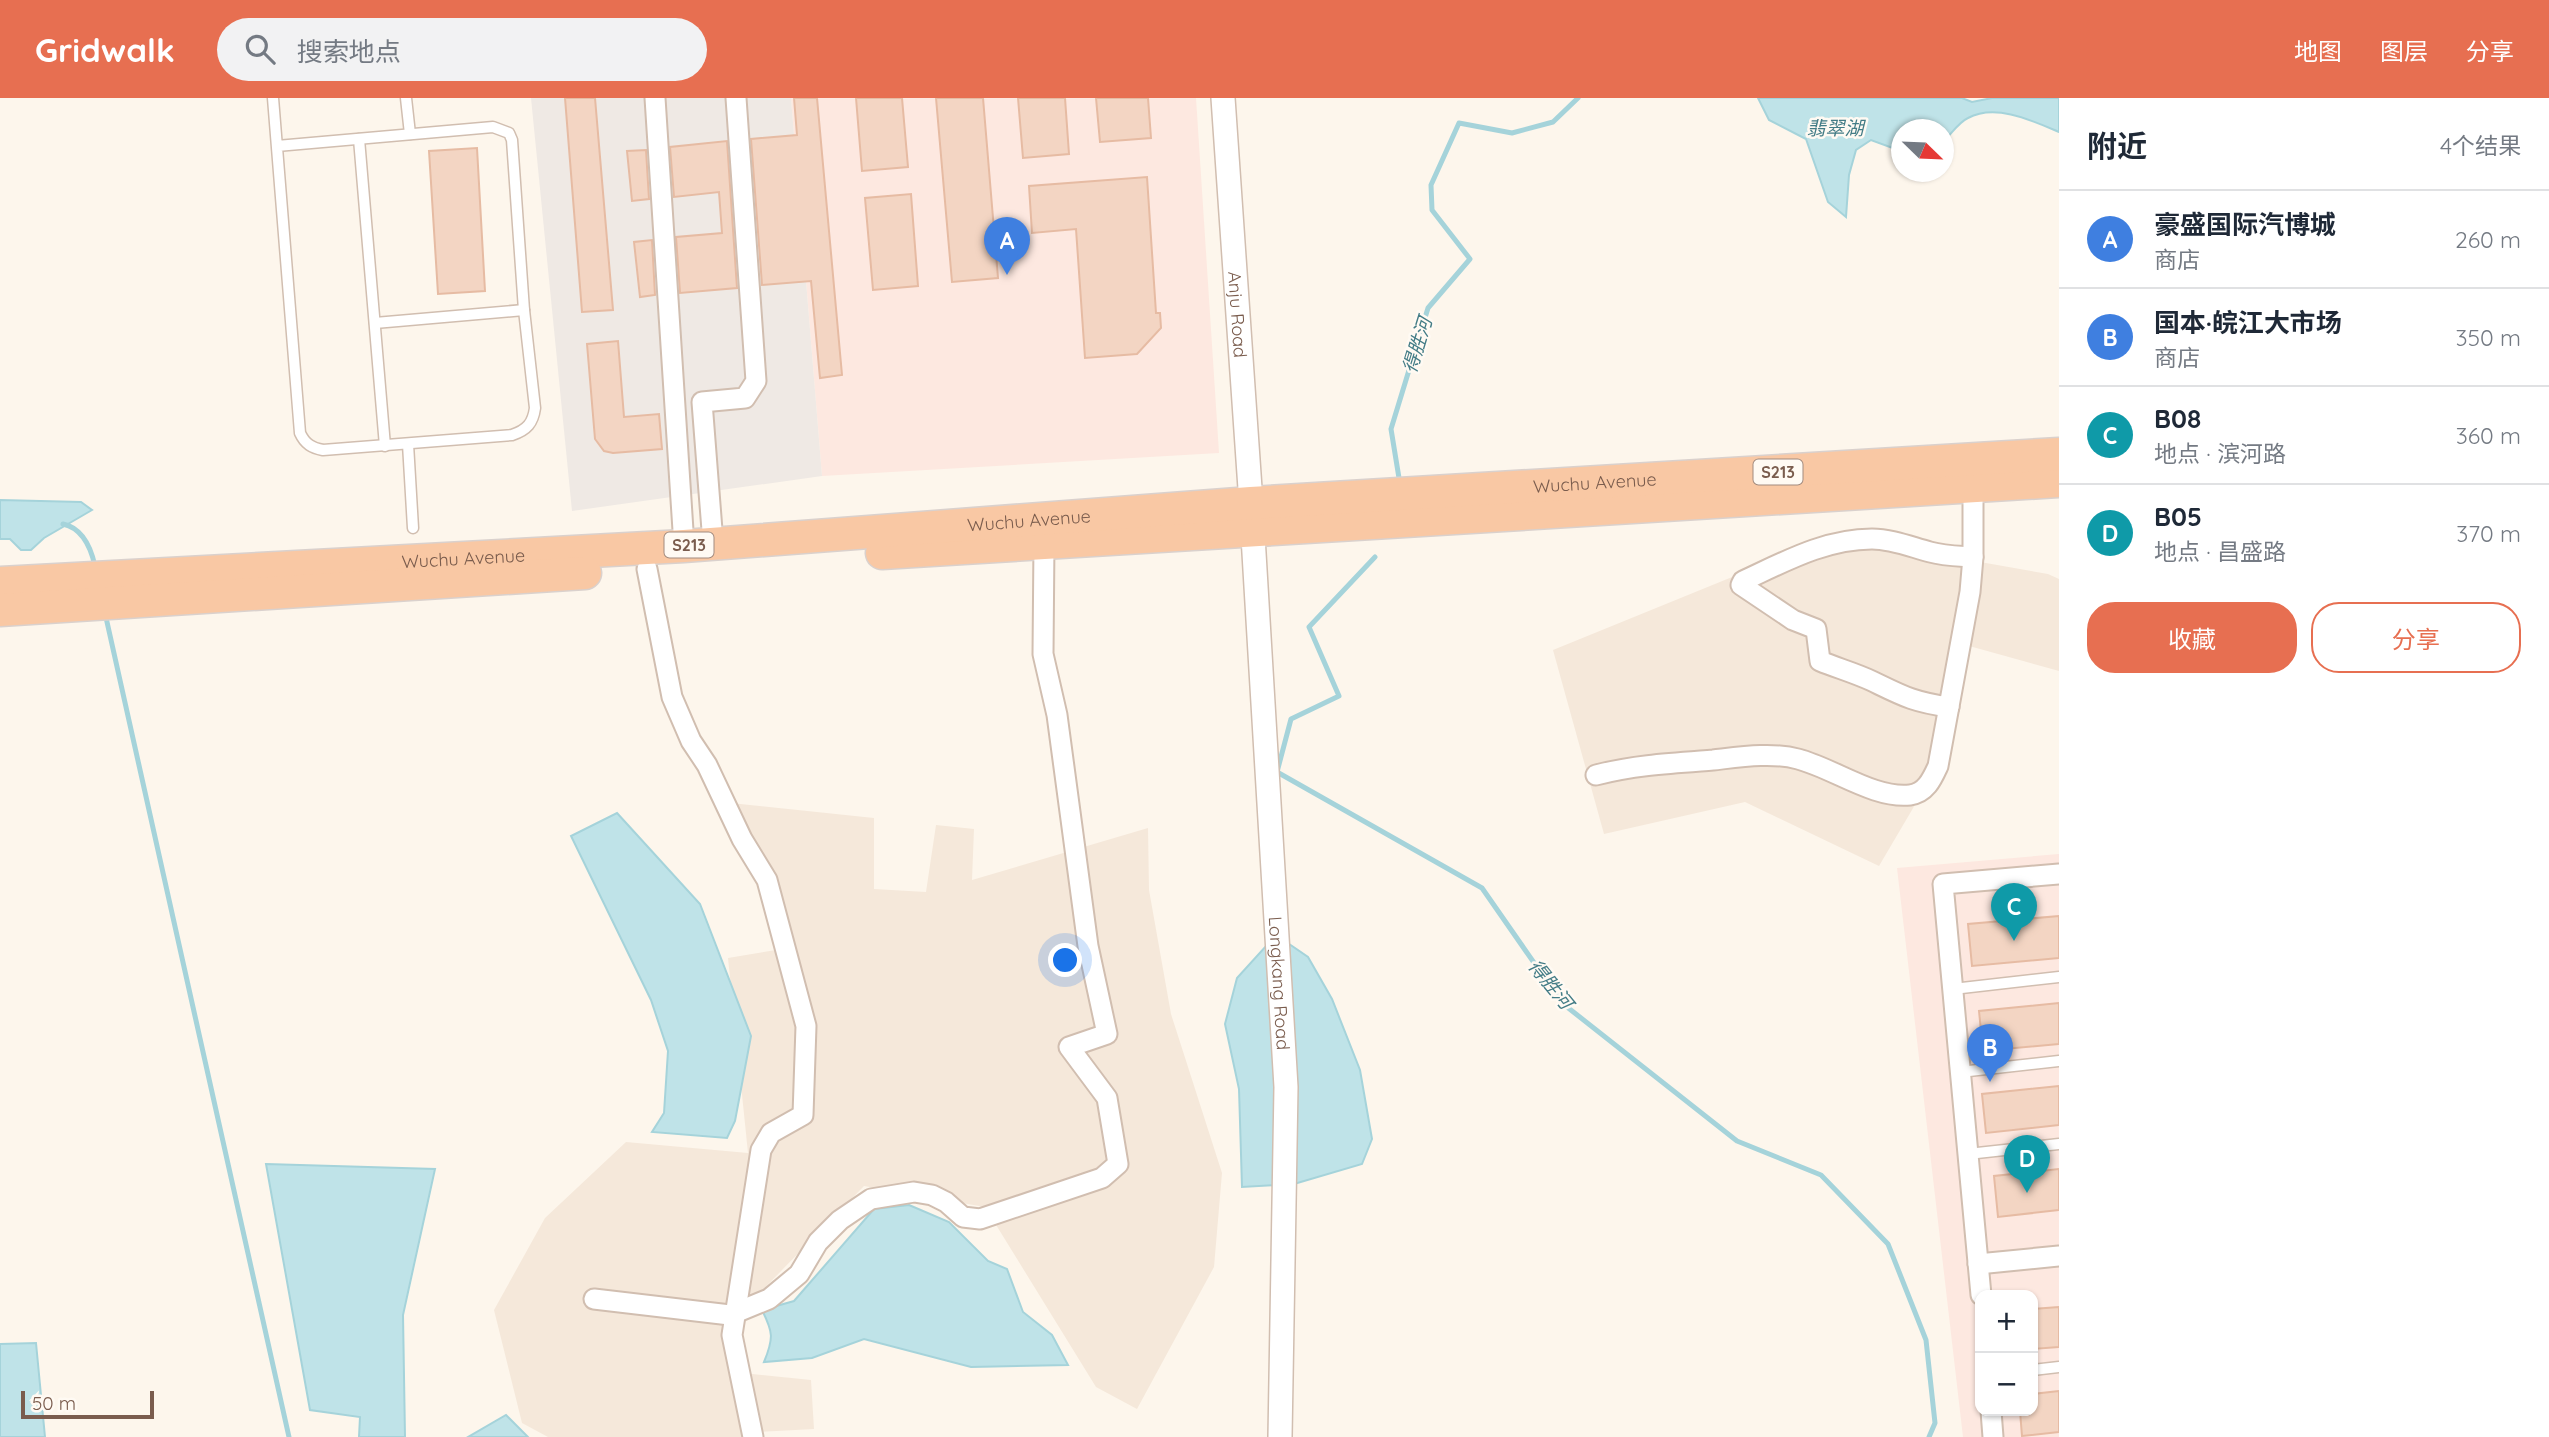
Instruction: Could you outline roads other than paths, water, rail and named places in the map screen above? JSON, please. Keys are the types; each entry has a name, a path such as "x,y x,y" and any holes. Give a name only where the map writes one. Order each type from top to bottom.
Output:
{"highway":[{"name":"Wuchu Avenue","path":"1497,503 2059,454"},
{"name":"Wuchu Avenue","path":"0,610 60,593 699,544 1497,503 2059,481"},
{"name":"Wuchu Avenue","path":"128,589 647,569 1044,542 1252,517"},
{"name":"Wuchu Avenue","path":"0,583 60,593"}],"street":[{"path":"655,98 699,544"},
{"path":"699,544 702,402 745,398 757,381 736,98"},
{"name":"Anju Road","path":"1223,98 1252,517"},
{"path":"1596,775 1627,767 1749,756 1794,758 1882,792 1909,795 1919,793 1933,778 1938,765 1970,592 1973,486"},
{"name":"Longkang Road","path":"1252,517 1286,1087 1280,1437"},
{"path":"1949,707 1920,703 1871,680 1820,661 1816,629 1793,620 1741,585 1743,581 1834,542 1873,539 1910,545 1930,552 1973,557"},
{"path":"594,1299 730,1315 769,1299 799,1274 818,1242 840,1220 871,1199 914,1192 932,1195 946,1202 962,1217 980,1219 1102,1178 1118,1164 1107,1098 1069,1047 1107,1034 1088,946 1057,715 1043,654 1044,542"},
{"path":"647,569 672,697 691,741 707,765 742,839 767,880 806,1026 803,1115 771,1133 761,1150 732,1335 753,1437"},
{"path":"1980,1290 1943,884 2059,874"},
{"path":"1978,1264 2059,1256"},
{"path":"1991,1416 1993,1437"}],"lane":[{"path":"273,98 300,433 309,446 323,450 385,446 512,435 526,428 535,408 524,310 512,140 509,133 494,127 277,146"},
{"path":"406,98 410,134"},
{"path":"359,139 385,446"},
{"path":"375,323 524,310"},
{"path":"408,444 413,528"},
{"path":"1953,989 2059,977"},
{"path":"1960,1073 2059,1061"},
{"path":"1968,1154 2059,1144"},
{"path":"2038,1369 2059,1367"}],"water":[{"name":"翡翠湖","path":"1758,98 1962,98 1972,102 1992,98 2059,98 2059,132 2014,115 1990,112 1965,120 1954,130 1954,119 1891,119 1891,147 1871,140 1856,150 1849,175 1846,217 1828,202 1806,139 1769,120"},
{"path":"0,500 81,502 92,510 44,538 31,550 21,550 10,539 0,539"},
{"path":"617,813 700,904 751,1036 735,1121 727,1138 652,1132 664,1113 668,1051 651,1000 571,836"},
{"path":"1276,935 1308,957 1332,999 1360,1070 1372,1139 1362,1164 1294,1184 1242,1187 1239,1089 1225,1024 1237,978"},
{"path":"266,1164 435,1169 403,1315 405,1437 359,1437 360,1417 310,1410"},
{"path":"909,1205 949,1222 988,1261 1007,1269 1023,1312 1052,1335 1068,1365 971,1367 864,1339 812,1358 764,1362 771,1335 762,1310 794,1301 874,1209"},
{"path":"36,1343 45,1437 0,1437 0,1344"},
{"path":"506,1415 528,1437 468,1437"}],"waterway":[{"name":"得胜河","path":"1399,478 1391,429 1428,308 1470,259 1432,210 1431,185 1459,123 1512,133 1553,122 1578,98"},
{"path":"63,524 70,526 85,540 95,566"},
{"name":"得胜河","path":"1375,557 1309,627 1339,696 1291,719 1277,772 1482,888 1562,1003 1737,1141 1821,1175 1888,1244 1926,1340 1935,1423 1929,1437"},
{"path":"105,613 289,1437"}],"place":[{"name":"豪盛国际汽博城","path":"1007,275"},
{"name":"B08","path":"2014,941"},
{"name":"国本·皖江大市场","path":"1990,1082"},
{"name":"B05","path":"2027,1193"}]}
